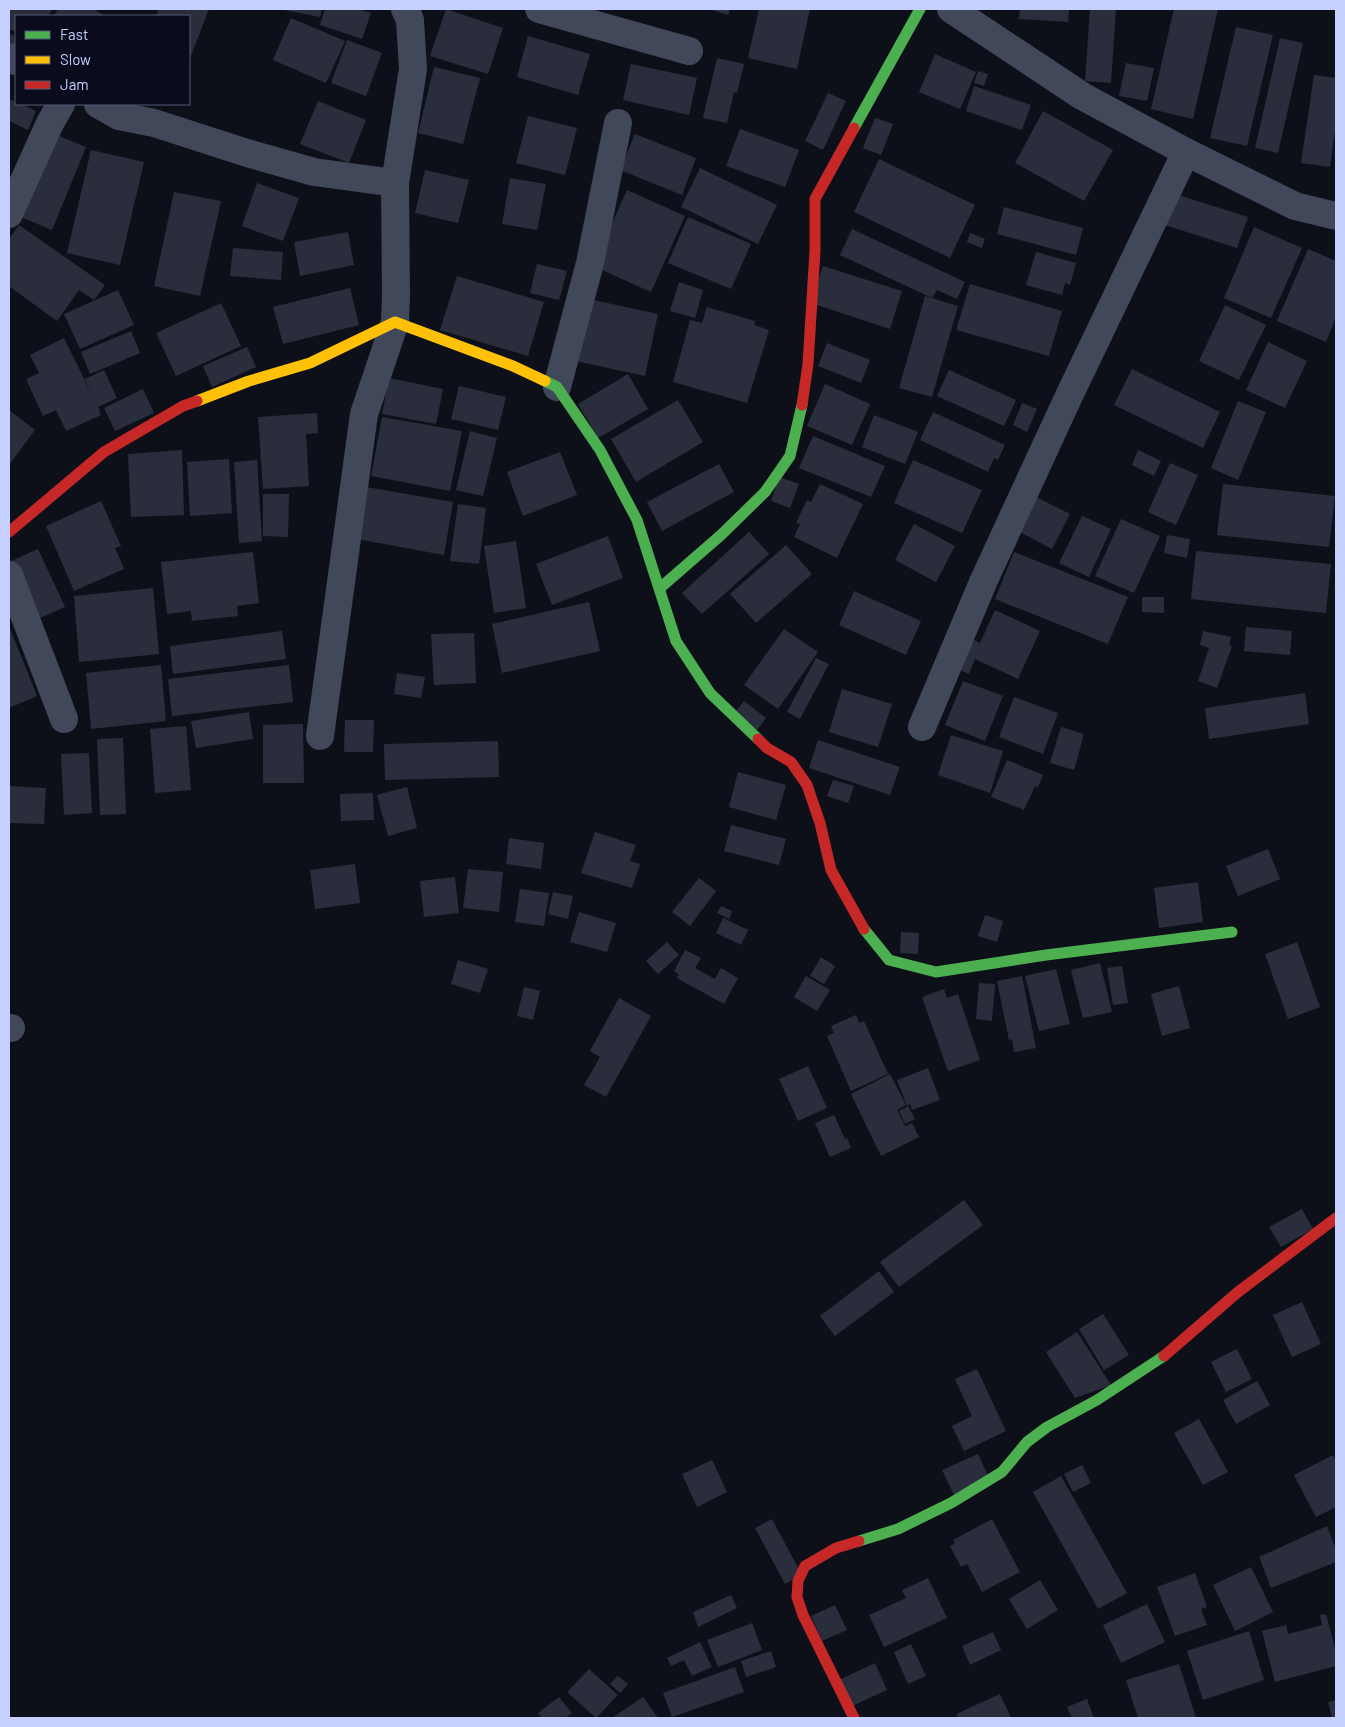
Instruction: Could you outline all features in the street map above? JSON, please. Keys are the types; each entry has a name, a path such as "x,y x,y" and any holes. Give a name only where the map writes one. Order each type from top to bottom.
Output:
{"street":[{"path":"320,736 364,414 395,322 395,183 413,69 410,20 405,9"},
{"path":"539,9 689,51"},
{"path":"660,588 721,535 766,492 790,456 801,411 808,364 815,252 815,199 920,9"},
{"path":"951,9 1082,96 1186,152 1295,206 1336,216"},
{"path":"9,214 50,123 60,105"},
{"path":"100,105 119,116 154,123 306,170 395,183"},
{"path":"557,387 590,263 618,123"},
{"path":"922,727 984,580 1068,398 1186,152"},
{"path":"9,532 44,500 104,452 183,406 249,380 310,363 395,322 513,366 557,387 600,450 636,520 676,641 710,693 767,748 792,762 807,785 820,822 831,870 864,930 889,960 936,972 1046,955 1232,932"},
{"path":"9,575 64,719"},
{"path":"854,1718 803,1615 797,1597 798,1581 805,1566 836,1548 898,1529 951,1503 1002,1472 1027,1442 1047,1426 1097,1400 1166,1355 1238,1292 1336,1218"}],"building":[{"path":"9,9 52,9 49,15 15,15 15,32 9,29"},
{"path":"58,9 93,9 102,14 102,15 55,15"},
{"path":"159,9 209,9 190,58 190,15 156,15"},
{"path":"279,9 322,9 320,17"},
{"path":"325,9 358,9 371,13 362,39 320,25"},
{"path":"446,9 503,28 488,74 430,56"},
{"path":"709,9 730,9 728,15"},
{"path":"759,9 810,9 797,69 748,58"},
{"path":"1020,9 1069,9 1068,22 1019,19"},
{"path":"1090,9 1116,9 1111,83 1085,81"},
{"path":"1174,9 1218,9 1193,119 1151,109"},
{"path":"291,18 345,41 326,83 273,60"},
{"path":"1236,27 1273,35 1247,146 1210,138"},
{"path":"9,33 15,36 15,62 9,59"},
{"path":"528,36 590,54 578,95 517,77"},
{"path":"1280,38 1303,43 1278,153 1255,148"},
{"path":"347,40 382,53 366,96 331,83"},
{"path":"935,54 976,72 960,109 919,92"},
{"path":"717,58 744,64 737,93 734,92 727,123 703,118"},
{"path":"1126,63 1154,68 1147,101 1119,96"},
{"path":"631,64 697,78 689,115 623,100"},
{"path":"434,67 480,78 463,144 418,133"},
{"path":"978,71 988,74 984,86 974,83"},
{"path":"1314,75 1336,78 1336,123 1330,167 1301,163"},
{"path":"974,86 1031,105 1022,130 966,111"},
{"path":"828,93 846,101 823,150 805,141"},
{"path":"9,99 15,102 15,105 23,105 36,111 28,130 9,121"},
{"path":"318,101 366,120 349,163 300,144"},
{"path":"1043,111 1113,150 1084,201 1015,163"},
{"path":"528,116 577,128 565,175 516,163"},
{"path":"875,118 893,124 881,155 863,148"},
{"path":"740,129 799,150 785,187 726,166"},
{"path":"49,132 86,147 52,230 16,215"},
{"path":"635,134 696,158 682,195 620,170"},
{"path":"91,150 144,162 120,265 67,253"},
{"path":"879,159 975,205 950,258 854,212"},
{"path":"700,168 777,205 758,244 681,207"},
{"path":"425,170 469,180 458,223 415,213"},
{"path":"510,178 546,184 537,230 502,224"},
{"path":"257,183 299,198 283,241 242,226"},
{"path":"627,190 685,216 651,292 593,266"},
{"path":"174,192 221,201 200,296 154,286"},
{"path":"1172,193 1248,217 1237,248 1162,224"},
{"path":"1004,207 1083,228 1076,255 997,234"},
{"path":"688,217 751,244 731,289 668,263"},
{"path":"19,225 105,285 94,300 79,290 57,321 9,286 9,239"},
{"path":"1254,227 1302,248 1271,318 1224,298"},
{"path":"852,229 965,282 957,299 937,290 932,298 840,255"},
{"path":"348,232 354,265 300,276 294,242"},
{"path":"970,233 985,239 982,248 967,242"},
{"path":"233,248 283,252 281,280 230,276"},
{"path":"1308,249 1336,261 1336,317 1326,342 1277,321"},
{"path":"1036,252 1076,263 1070,285 1065,283 1062,295 1026,285"},
{"path":"537,264 567,271 559,300 530,293"},
{"path":"823,266 902,291 890,329 811,303"},
{"path":"457,276 544,302 528,356 440,330"},
{"path":"679,282 703,290 695,318 670,311"},
{"path":"970,284 1062,311 1049,356 956,330"},
{"path":"350,288 359,325 283,344 273,307"},
{"path":"118,290 134,325 80,349 64,314"},
{"path":"925,296 958,306 932,397 899,388"},
{"path":"589,299 658,314 645,376 576,361"},
{"path":"221,303 241,346 176,376 156,333"},
{"path":"1225,305 1266,325 1239,380 1199,361"},
{"path":"707,307 755,321 754,325 769,330 747,403 673,382 690,320 702,323"},
{"path":"131,331 140,353 90,374 81,352"},
{"path":"64,338 91,393 85,379 104,370 117,398 98,407 101,415 66,431 56,410 43,416 26,379 39,373 30,355"},
{"path":"1268,342 1307,361 1285,408 1246,390"},
{"path":"827,343 870,360 861,383 818,366"},
{"path":"247,347 256,367 212,387 203,366"},
{"path":"1132,369 1220,412 1203,448 1114,405"},
{"path":"949,370 1016,400 1004,426 937,396"},
{"path":"628,374 648,409 598,438 578,404"},
{"path":"389,378 443,389 436,424 382,414"},
{"path":"825,384 870,404 852,445 807,426"},
{"path":"459,386 506,397 498,430 451,419"},
{"path":"143,389 154,413 115,431 104,408"},
{"path":"678,400 703,442 636,482 611,439"},
{"path":"1238,401 1266,412 1238,480 1211,468"},
{"path":"1022,403 1037,409 1027,432 1013,425"},
{"path":"9,410 35,430 9,465"},
{"path":"933,412 1005,445 998,460 994,458 988,472 920,440"},
{"path":"317,413 318,433 306,434 309,486 263,489 258,417"},
{"path":"874,415 918,432 905,464 862,447"},
{"path":"382,417 462,431 450,491 371,476"},
{"path":"470,431 497,438 483,496 456,490"},
{"path":"813,436 885,466 871,497 799,468"},
{"path":"182,450 184,515 131,517 128,454"},
{"path":"1138,450 1161,461 1154,476 1132,465"},
{"path":"560,452 577,495 523,516 507,472"},
{"path":"229,459 232,513 190,516 187,462"},
{"path":"257,460 262,541 239,543 234,462"},
{"path":"913,460 982,490 962,533 894,503"},
{"path":"1170,463 1198,475 1176,525 1148,512"},
{"path":"719,464 734,492 662,531 647,502"},
{"path":"779,477 799,484 790,508 771,501"},
{"path":"820,484 863,504 837,558 794,537 800,524 796,523 807,500 811,502"},
{"path":"1223,484 1335,496 1329,547 1217,535"},
{"path":"366,487 453,502 444,555 357,539"},
{"path":"263,494 289,494 288,537 263,536"},
{"path":"1034,496 1070,514 1052,549 1016,530"},
{"path":"101,501 121,546 115,548 124,569 74,591 46,526"},
{"path":"458,504 486,508 479,564 450,561"},
{"path":"1082,516 1111,529 1089,577 1059,563"},
{"path":"1121,519 1160,536 1134,593 1095,576"},
{"path":"914,524 955,546 936,582 895,560"},
{"path":"749,532 769,554 702,614 682,593"},
{"path":"1167,535 1190,539 1187,558 1164,553"},
{"path":"608,536 623,578 552,605 536,564"},
{"path":"516,541 526,608 494,613 484,546"},
{"path":"786,545 812,574 756,623 730,594"},
{"path":"38,549 65,607 31,622 9,562"},
{"path":"1196,551 1331,564 1326,613 1191,599"},
{"path":"253,552 259,603 237,606 238,616 192,621 191,611 167,614 161,562"},
{"path":"1014,552 1128,597 1108,644 995,599"},
{"path":"153,588 159,654 79,662 74,596"},
{"path":"854,591 921,621 906,655 839,625"},
{"path":"1142,597 1164,597 1164,613 1142,612"},
{"path":"589,602 600,651 502,673 492,624"},
{"path":"995,610 1040,631 1018,679 975,659 969,674 951,666 966,636 980,643"},
{"path":"9,626 37,696 9,708"},
{"path":"1246,627 1292,631 1290,655 1244,651"},
{"path":"784,629 818,652 778,709 744,685"},
{"path":"282,631 286,659 173,674 170,646"},
{"path":"1203,631 1231,637 1229,645 1232,646 1217,688 1198,681 1209,648 1200,645"},
{"path":"474,633 476,683 434,685 431,634"},
{"path":"816,658 829,664 800,719 787,712"},
{"path":"161,665 166,721 91,729 86,673"},
{"path":"289,665 293,702 172,716 168,679"},
{"path":"397,673 425,677 421,698 394,694"},
{"path":"963,681 1003,696 985,741 945,725"},
{"path":"842,689 892,704 878,747 829,732"},
{"path":"1305,693 1309,724 1209,739 1205,708"},
{"path":"1014,697 1058,713 1043,754 999,737"},
{"path":"744,701 766,718 757,730 735,712"},
{"path":"249,712 253,739 196,748 191,721"},
{"path":"345,720 374,720 373,752 344,752"},
{"path":"303,724 304,783 263,783 263,725"},
{"path":"186,726 191,790 155,793 150,729"},
{"path":"1061,727 1084,734 1074,770 1050,763"},
{"path":"951,735 1003,751 990,793 938,775"},
{"path":"123,738 126,814 100,815 97,739"},
{"path":"818,740 900,767 890,795 809,768"},
{"path":"498,741 499,777 385,780 384,744"},
{"path":"89,753 92,813 64,815 61,754"},
{"path":"1007,760 1043,775 1038,787 1035,786 1024,810 991,797"},
{"path":"738,772 786,785 776,820 729,807"},
{"path":"833,780 854,786 848,803 827,796"},
{"path":"9,786 46,788 44,824 9,823"},
{"path":"407,787 417,828 388,836 377,795"},
{"path":"373,793 374,820 341,821 340,794"},
{"path":"731,825 786,839 779,865 724,851"},
{"path":"595,832 636,845 630,861 640,864 632,888 581,873"},
{"path":"509,838 544,843 541,869 506,864"},
{"path":"1268,849 1280,879 1238,896 1226,866"},
{"path":"355,864 360,903 315,909 310,870"},
{"path":"468,869 503,872 499,912 463,908"},
{"path":"455,877 459,913 424,917 420,881"},
{"path":"699,878 716,891 690,926 672,912"},
{"path":"1198,882 1203,922 1159,928 1154,888"},
{"path":"520,889 549,893 544,926 515,922"},
{"path":"553,892 573,896 568,919 548,914"},
{"path":"721,906 732,911 729,919 717,913"},
{"path":"579,912 616,923 607,952 570,942"},
{"path":"985,915 1003,921 997,942 978,936"},
{"path":"723,918 748,930 741,945 716,933"},
{"path":"901,932 919,933 918,954 900,953"},
{"path":"667,942 679,955 658,974 646,961"},
{"path":"1297,942 1320,1007 1288,1019 1265,954"},
{"path":"685,950 701,958 695,968 715,979 721,968 738,978 724,1004 677,978 679,975 674,971"},
{"path":"821,957 835,966 824,984 810,976"},
{"path":"458,960 488,969 480,993 451,984"},
{"path":"1100,963 1112,1012 1083,1018 1071,970"},
{"path":"1122,966 1128,1003 1113,1005 1107,968"},
{"path":"1056,969 1070,1024 1039,1031 1025,976"},
{"path":"806,976 830,990 817,1011 794,997"},
{"path":"1022,976 1036,1048 1014,1052 1012,1039 1009,1040 997,981"},
{"path":"979,983 995,984 992,1021 976,1019"},
{"path":"1179,986 1190,1028 1162,1036 1151,994"},
{"path":"524,987 540,991 533,1020 517,1016"},
{"path":"944,989 947,998 958,994 980,1060 948,1071 922,997"},
{"path":"619,998 651,1016 606,1097 584,1085 600,1057 590,1051"},
{"path":"856,1015 859,1023 864,1021 888,1074 851,1091 827,1036 834,1033 831,1026"},
{"path":"808,1066 827,1108 798,1121 779,1079"},
{"path":"928,1068 940,1100 912,1110 910,1104 907,1106 897,1080"},
{"path":"890,1074 906,1105 897,1110 905,1126 912,1123 919,1137 881,1156 851,1094"},
{"path":"908,1106 915,1119 905,1124 899,1111"},
{"path":"834,1115 851,1148 830,1157 815,1123"},
{"path":"964,1200 983,1225 899,1287 880,1262"},
{"path":"1302,1209 1313,1229 1281,1247 1269,1227"},
{"path":"879,1271 894,1292 835,1336 820,1316"},
{"path":"1302,1302 1321,1344 1292,1357 1273,1315"},
{"path":"1103,1314 1129,1355 1104,1370 1079,1329"},
{"path":"1077,1332 1111,1385 1075,1398 1046,1352"},
{"path":"1237,1349 1252,1379 1226,1392 1211,1362"},
{"path":"977,1369 1006,1431 964,1451 952,1426 972,1416 955,1379"},
{"path":"1257,1381 1270,1405 1236,1424 1223,1400"},
{"path":"1199,1419 1228,1472 1203,1485 1174,1433"},
{"path":"978,1454 989,1478 954,1495 942,1470"},
{"path":"1333,1455 1336,1462 1336,1507 1316,1517 1294,1475"},
{"path":"712,1460 727,1492 697,1507 682,1474"},
{"path":"1082,1465 1091,1483 1073,1492 1064,1474"},
{"path":"1061,1476 1127,1593 1098,1609 1033,1492"},
{"path":"772,1519 802,1575 785,1584 755,1528"},
{"path":"992,1519 1020,1572 982,1592 967,1564 961,1567 950,1546 955,1543 953,1540"},
{"path":"1327,1526 1336,1550 1336,1562 1271,1588 1259,1557"},
{"path":"1251,1567 1273,1612 1235,1631 1213,1585"},
{"path":"1195,1573 1207,1607 1201,1609 1207,1625 1175,1636 1157,1587"},
{"path":"928,1578 947,1618 884,1647 869,1615 906,1598 902,1590"},
{"path":"1040,1580 1058,1610 1027,1629 1009,1599"},
{"path":"731,1595 737,1608 698,1627 693,1612"},
{"path":"1147,1604 1165,1642 1121,1663 1103,1625"},
{"path":"835,1605 847,1630 822,1641 811,1616"},
{"path":"1326,1614 1336,1652 1336,1666 1275,1682 1262,1631 1286,1625 1288,1634 1322,1625 1320,1615"},
{"path":"752,1623 762,1650 718,1667 707,1640"},
{"path":"1249,1631 1264,1680 1203,1700 1187,1651"},
{"path":"993,1632 1001,1650 970,1665 962,1646"},
{"path":"700,1642 712,1667 692,1676 684,1660 671,1666 667,1658"},
{"path":"911,1644 926,1676 908,1684 894,1652"},
{"path":"771,1651 776,1667 746,1677 741,1661"},
{"path":"875,1663 887,1690 850,1707 837,1681"},
{"path":"1179,1664 1196,1718 1138,1718 1126,1680"},
{"path":"735,1667 744,1692 672,1717 663,1693"},
{"path":"589,1669 618,1695 596,1718 567,1692"},
{"path":"618,1676 628,1684 620,1693 610,1684"},
{"path":"1000,1694 1011,1718 958,1718 956,1714"},
{"path":"559,1697 572,1713 565,1718 542,1718 538,1713"},
{"path":"643,1697 658,1718 612,1718"},
{"path":"1087,1699 1094,1718 1072,1718 1067,1707"},
{"path":"1336,1700 1336,1718 1332,1718 1328,1702"}],"traffic: fast":[{"path":"854,128 920,9"},
{"path":"545,381 557,387 600,450 637,520 676,641 710,693 758,739"},
{"path":"660,588 721,535 765,492 790,456 802,405"},
{"path":"864,929 889,960 936,972 1046,955 1232,932"},
{"path":"859,1541 898,1529 951,1503 1002,1472 1027,1442 1047,1427 1097,1400 1164,1356"}],"traffic: slow":[{"path":"197,401 249,381 310,363 395,322 513,366 545,381"}],"traffic: jam":[{"path":"802,405 808,364 815,251 815,199 854,128"},
{"path":"9,532 104,452 183,406 197,401"},
{"path":"758,739 767,748 791,762 807,785 820,823 831,870 864,929"},
{"path":"1164,1356 1238,1292 1336,1218"},
{"path":"854,1718 803,1615 797,1597 798,1581 805,1566 836,1548 859,1541"}]}
